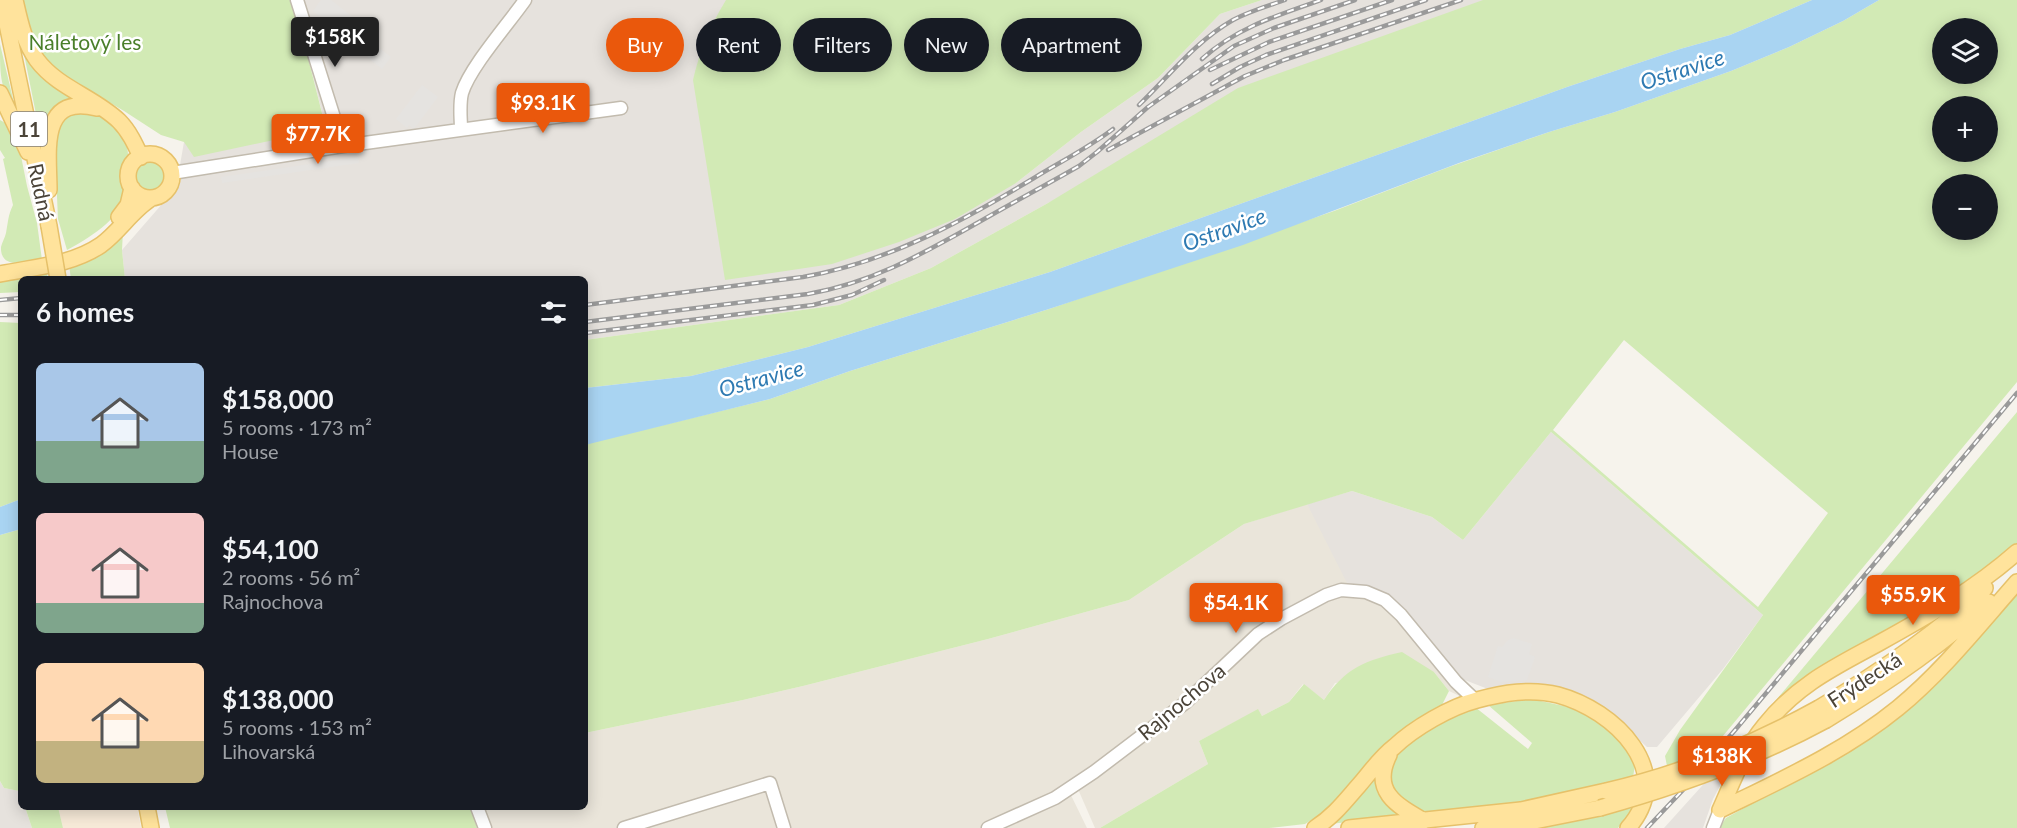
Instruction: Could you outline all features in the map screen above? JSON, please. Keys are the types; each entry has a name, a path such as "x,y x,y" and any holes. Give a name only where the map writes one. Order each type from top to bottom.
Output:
{"main road":[{"name":"Rudná","path":"2,0 57,276"},
{"path":"15,0 25,38 41,66 106,111 123,126 141,157"},
{"path":"0,93 14,127 25,146 42,192"},
{"path":"49,226 48,133 53,121 62,112 75,106 85,105 106,111"},
{"path":"0,116 14,127"},
{"path":"0,274 68,261 101,245 121,228 135,210 169,189 172,183 172,173 168,163 159,156 148,154 133,162 129,170 129,180 132,188 140,196 152,198"},
{"path":"0,263 13,266 30,264 52,259 82,246 119,217 128,205 132,188"},
{"path":"1720,810 1744,757 1758,734 1778,710 1811,681 1942,608 1977,585 2017,552"},
{"name":"Frýdecká","path":"1823,714 1965,607 2017,557"},
{"name":"Frýdecká","path":"1823,714 1902,672 1930,652 2017,575"},
{"path":"1720,810 1822,758 1888,716 1922,686 1972,634 2017,582"},
{"path":"1315,828 1342,807 1393,747 1427,724 1475,700 1510,693 1548,693 1567,698 1588,707 1615,725 1640,758 1647,784 1644,805 1628,828"},
{"path":"1349,828 1521,810 1606,791 1657,778 1728,753 1823,714"},
{"path":"1483,828 1524,823 1600,808 1673,787 1734,765 1780,744 1823,714"},
{"path":"1393,747 1383,771 1385,790 1399,806 1424,821"},
{"path":"148,810 151,828"}],"street":[{"path":"297,0 343,146"},
{"path":"461,130 460,105 465,86 525,0"},
{"path":"172,173 343,146 621,108"},
{"name":"Rajnochova","path":"988,828 1055,798 1080,782 1185,703 1258,634 1326,595 1341,590 1366,592 1385,600 1401,615 1455,682 1475,700"},
{"path":"624,828 770,783 784,828"},
{"path":"478,810 485,828"},
{"path":"1713,828 1720,810"}],"shaded area":[{"path":"291,0 1019,0 1019,18 1001,18 1001,72 1018,72 1016,183 1081,132 1158,78 1220,14 1262,0 1485,0 1048,203 931,268 839,305 588,340 588,276 125,276 122,250 176,188 184,142 257,142 326,128 298,18"},
{"path":"321,0 331,0 359,22 344,42 340,39 332,49 322,41 325,36 318,31 326,21 313,11"},
{"path":"375,45 391,57 382,69 367,57"},
{"path":"422,85 438,97 414,129 409,125 407,128 396,119"},
{"path":"358,157 359,163 222,183 221,177"},
{"path":"1551,432 1763,615 1723,669 1657,747 1647,747 1626,728 1548,687 1488,689 1457,677 1393,608 1347,583 1307,504 1352,491 1432,517 1463,540"},
{"path":"1307,504 1349,570 1397,603 1468,700 1449,691 1434,672 1335,683 1324,700 1303,684 1289,702 1262,716 1258,710 1199,741 1208,764 1100,828 1095,828 1074,780 1066,785 1087,828 477,828 471,810 588,810 588,732 803,686 1129,600 1244,524"},
{"path":"1513,638 1532,644 1529,654 1535,657 1527,680 1501,682 1488,677 1498,646 1502,647"},
{"path":"1747,736 1713,799 1703,828 1664,828"},
{"path":"0,781 4,788 18,791 18,810 26,810 32,828 0,828"},
{"path":"59,810 138,810 141,828 63,828"}],"green space":[{"name":"Náletový les","path":"21,0 291,0 298,18 326,129 194,157 184,142 161,135 63,75 43,58 29,32"},
{"path":"726,0 1262,0 1220,14 1158,78 1081,132 1016,183 955,219 899,242 832,264 725,280 693,80 696,69 696,72 781,72 781,18 716,18"},
{"path":"1483,0 1812,0 1730,35 1680,49 1567,87 1050,272 808,347 691,376 588,388 588,340 839,305 931,268 1048,203 1238,88"},
{"path":"1879,0 2017,0 2017,382 1708,754 1667,766 1665,756 1680,730 1763,615 1551,432 1463,540 1432,517 1352,491 1244,524 1129,600 803,686 588,732 588,443 770,399 850,371 1049,309 1334,211 1549,132 1615,112 1731,71 1789,47 1843,21","holes":["1624,340 1828,513 1758,607 1553,430"]},
{"path":"0,44 17,116 2,82"},
{"path":"22,44 86,101 72,102 43,149"},
{"path":"73,112 97,114 110,121 123,137 128,154 123,174 126,195 118,212 102,227 67,250 58,219 54,129"},
{"path":"0,120 7,124 18,141 37,223 42,260 16,263 10,262 2,255 1,247 13,205 3,159 5,158 0,150"},
{"path":"151,161 162,166 167,177 162,188 151,193 140,188 135,177 140,166"},
{"path":"123,231 125,276 71,276 69,265"},
{"path":"46,270 47,276 18,276 18,292 0,293 0,279"},
{"path":"0,322 18,323 18,500 0,507"},
{"path":"2017,412 2017,544 2001,561 1771,706"},
{"path":"18,530 18,791 4,788 0,781 0,535"},
{"path":"2017,593 2017,828 1719,828 1726,818 1829,761"},
{"path":"1402,652 1434,672 1449,691 1441,707 1329,809 1305,824 1269,828 1100,828 1208,764 1199,741 1258,709 1262,716 1289,702 1304,684 1324,700 1340,680 1357,667 1378,658"},
{"path":"1532,699 1577,709 1623,739 1636,760 1633,777 1534,801 1423,813 1393,794 1389,764 1398,754 1428,730 1475,707 1528,749 1532,743 1488,705"},
{"path":"1379,767 1407,816 1329,824"},
{"path":"1635,806 1618,828 1530,828"},
{"path":"26,810 59,810 63,828 32,828"},
{"path":"166,810 472,810 477,828 170,828"}],"water":[{"name":"Ostravice","path":"1812,0 1879,0 1843,21 1789,47 1731,71 1459,163 1243,245 850,371 770,399 588,444 588,388 691,376 808,347 1050,272 1567,87 1680,49 1730,35"},
{"path":"18,500 18,530 0,535 0,507"}],"railway":[{"path":"1139,105 1195,48 1220,28 1246,14 1285,0"},
{"path":"1202,59 1243,31 1273,17 1321,0"},
{"path":"588,322 808,294 855,282 897,266 1079,166 1148,107 1234,46 1274,28 1355,0"},
{"path":"1210,70 1269,42 1392,0"},
{"path":"1212,84 1266,55 1426,0"},
{"path":"1108,150 1245,76 1284,60 1461,0"},
{"path":"588,305 803,277 865,261 894,251 951,225 1084,149 1113,129"},
{"path":"588,333 813,305 852,295 884,280"},
{"path":"0,300 18,298"},
{"path":"0,315 18,315"},
{"path":"1647,828 1736,729 2017,393"}]}
